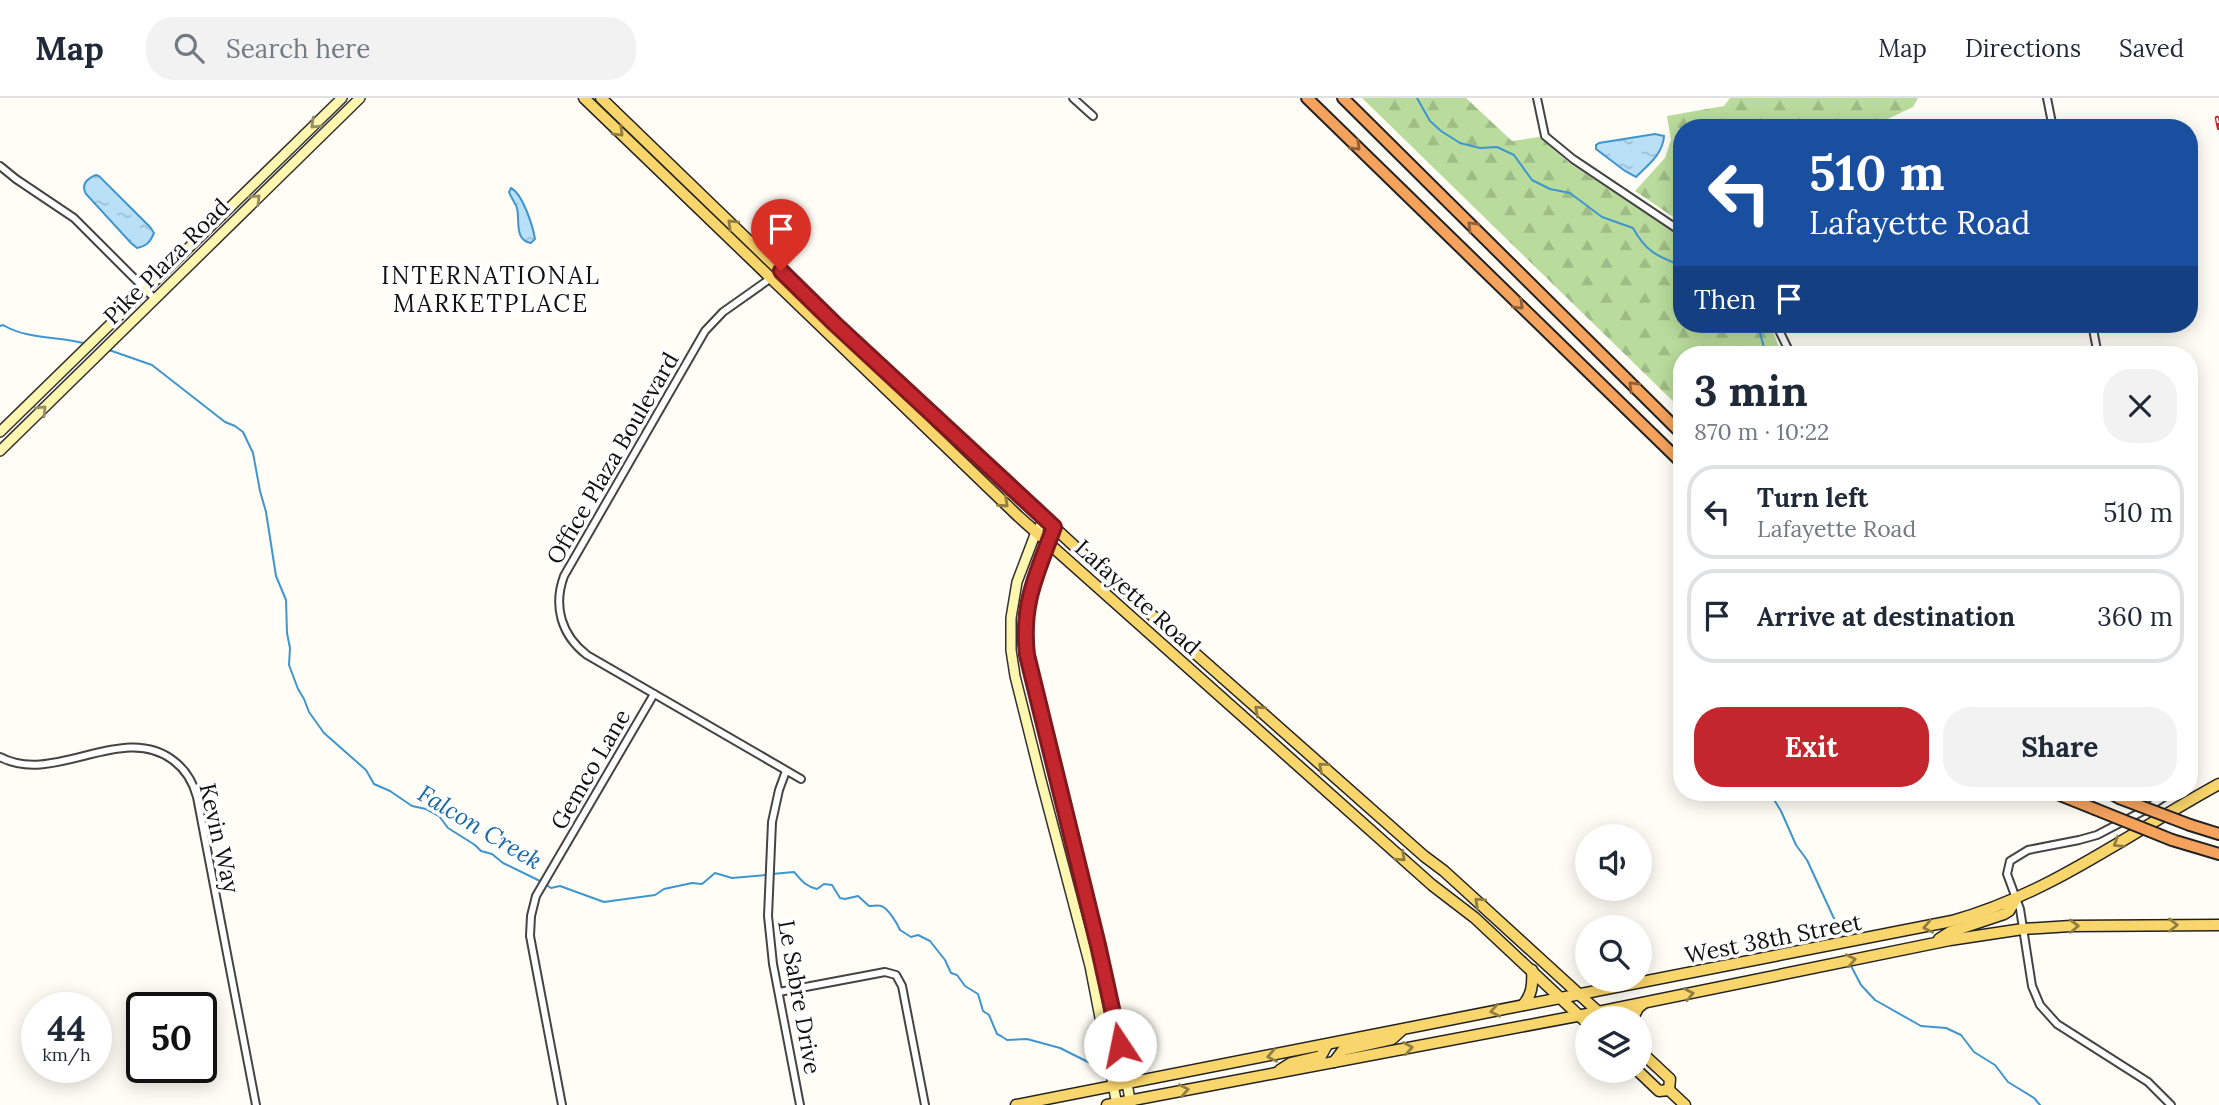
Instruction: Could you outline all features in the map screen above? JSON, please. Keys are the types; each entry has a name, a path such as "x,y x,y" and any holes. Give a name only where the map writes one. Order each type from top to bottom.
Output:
{"highway":[{"path":"1307,98 1673,454"},
{"path":"1343,98 1673,425"},
{"path":"2075,801 2172,840 2219,854"},
{"path":"2128,801 2219,834"}],"main road":[{"name":"Pike Plaza Road","path":"0,432 342,98"},
{"name":"Pike Plaza Road","path":"0,451 360,98"},
{"name":"Lafayette Road","path":"584,98 1037,532 1423,876 1475,918 1575,1011"},
{"name":"Lafayette Road","path":"601,98 835,324 1045,519 1444,871 1592,1006"},
{"path":"300,139 309,148"},
{"path":"1045,519 1021,569 1014,595 1011,650 1090,966 1114,1086 1114,1104"},
{"path":"1054,527 1034,576 1028,600 1025,630 1027,655 1110,995 1130,1103"},
{"name":"West 38th Street","path":"2198,796 2219,784"},
{"name":"West 38th Street","path":"1016,1105 1814,950 1960,919 2016,900 2075,869 2189,801"},
{"path":"1933,943 1950,932 2004,914 2012,908 2016,900"},
{"name":"West 38th Street","path":"1634,1006 1933,943 2023,929 2113,925 2219,925"},
{"path":"1523,1005 1532,989 1532,970"},
{"path":"1640,1006 1644,1003"},
{"name":"West 38th Street","path":"1114,1104 1130,1103 1277,1072 1575,1020"},
{"path":"1334,1062 1343,1050 1392,1039 1405,1029"},
{"path":"1277,1072 1291,1063 1321,1056 1327,1045"},
{"path":"1652,1062 1670,1079 1669,1090"},
{"path":"1650,1083 1659,1091 1669,1090 1685,1105"}],"street":[{"path":"1073,98 1093,116"},
{"path":"1538,98 1545,136 1573,159 1673,226"},
{"path":"2047,98 2051,119"},
{"path":"0,166 74,218 155,299"},
{"name":"Office Plaza Boulevard","path":"781,271 725,310 705,331 567,570 558,605 561,621 575,644 587,655 801,779"},
{"name":"Gemco Lane","path":"562,1105 530,936 531,912 538,894 654,694"},
{"name":"Kevin Way","path":"0,757 17,764 37,765 125,748 141,748 169,757 188,775 197,797 256,1105"},
{"name":"Le Sabre Drive","path":"786,771 775,809 768,883 769,935 800,1105"},
{"path":"2158,801 2097,835 2020,853 2010,861 2007,869 2023,929 2032,986 2045,1013 2057,1024 2148,1082 2171,1105"},
{"path":"779,992 885,972 896,975 902,986 925,1105"}],"green space":[{"path":"1362,98 1466,98 1512,141 1539,137 1569,163 1673,231 1673,333 1773,333 1779,346 1673,346 1673,401"},
{"path":"1730,98 1918,98 1913,107 1887,119 1673,119 1673,217 1635,191 1665,158 1671,140 1667,116 1724,106"}],"water":[{"path":"1655,134 1664,136 1661,148 1636,177 1596,149 1599,143"},
{"path":"96,175 150,227 154,233 146,245 137,248 131,243 86,194 85,183"},
{"path":"511,188 520,197 530,219 535,239 531,243 520,234 517,208 509,192"}],"waterway":[{"path":"1417,98 1430,121 1441,131 1460,143 1480,148 1497,147 1514,155 1532,180 1550,189 1570,193 1602,217 1633,228 1653,252 1673,262"},
{"name":"Falcon Creek","path":"0,326 23,333 87,344"},
{"path":"1760,333 1764,346"},
{"name":"Falcon Creek","path":"109,350 152,365 225,422 243,432 253,453 276,576 286,600 289,665 309,712 324,733 366,770 374,784 412,806 439,816 448,828 481,851 492,854 503,863 540,881"},
{"path":"1775,801 1796,845 1807,860 1843,938"},
{"name":"Falcon Creek","path":"772,874 794,872 813,888 817,889 824,884 832,885 840,898 858,896 869,906 884,907 900,930 911,937 918,935 930,941 945,960 951,973 957,975 965,986 978,994 983,1011 989,1015 997,1034 1007,1040 1027,1039 1060,1048 1096,1066"},
{"name":"Falcon Creek","path":"545,884 551,888 560,886 604,902 655,895 664,889 692,883 702,884 715,873 732,878 766,875"},
{"path":"1850,964 1861,985 1875,1000 1921,1026 1946,1028 1961,1035 1974,1052 1995,1065 2008,1082 2034,1098 2040,1105"}],"railway":[{"path":"2217,118 2219,128"}],"district":[{"name":"INTERNATIONAL MARKETPLACE","path":"491,289"}],"route":[{"path":"781,271 1054,527 1034,576 1028,600 1025,630 1027,655 1120,1045"}]}
